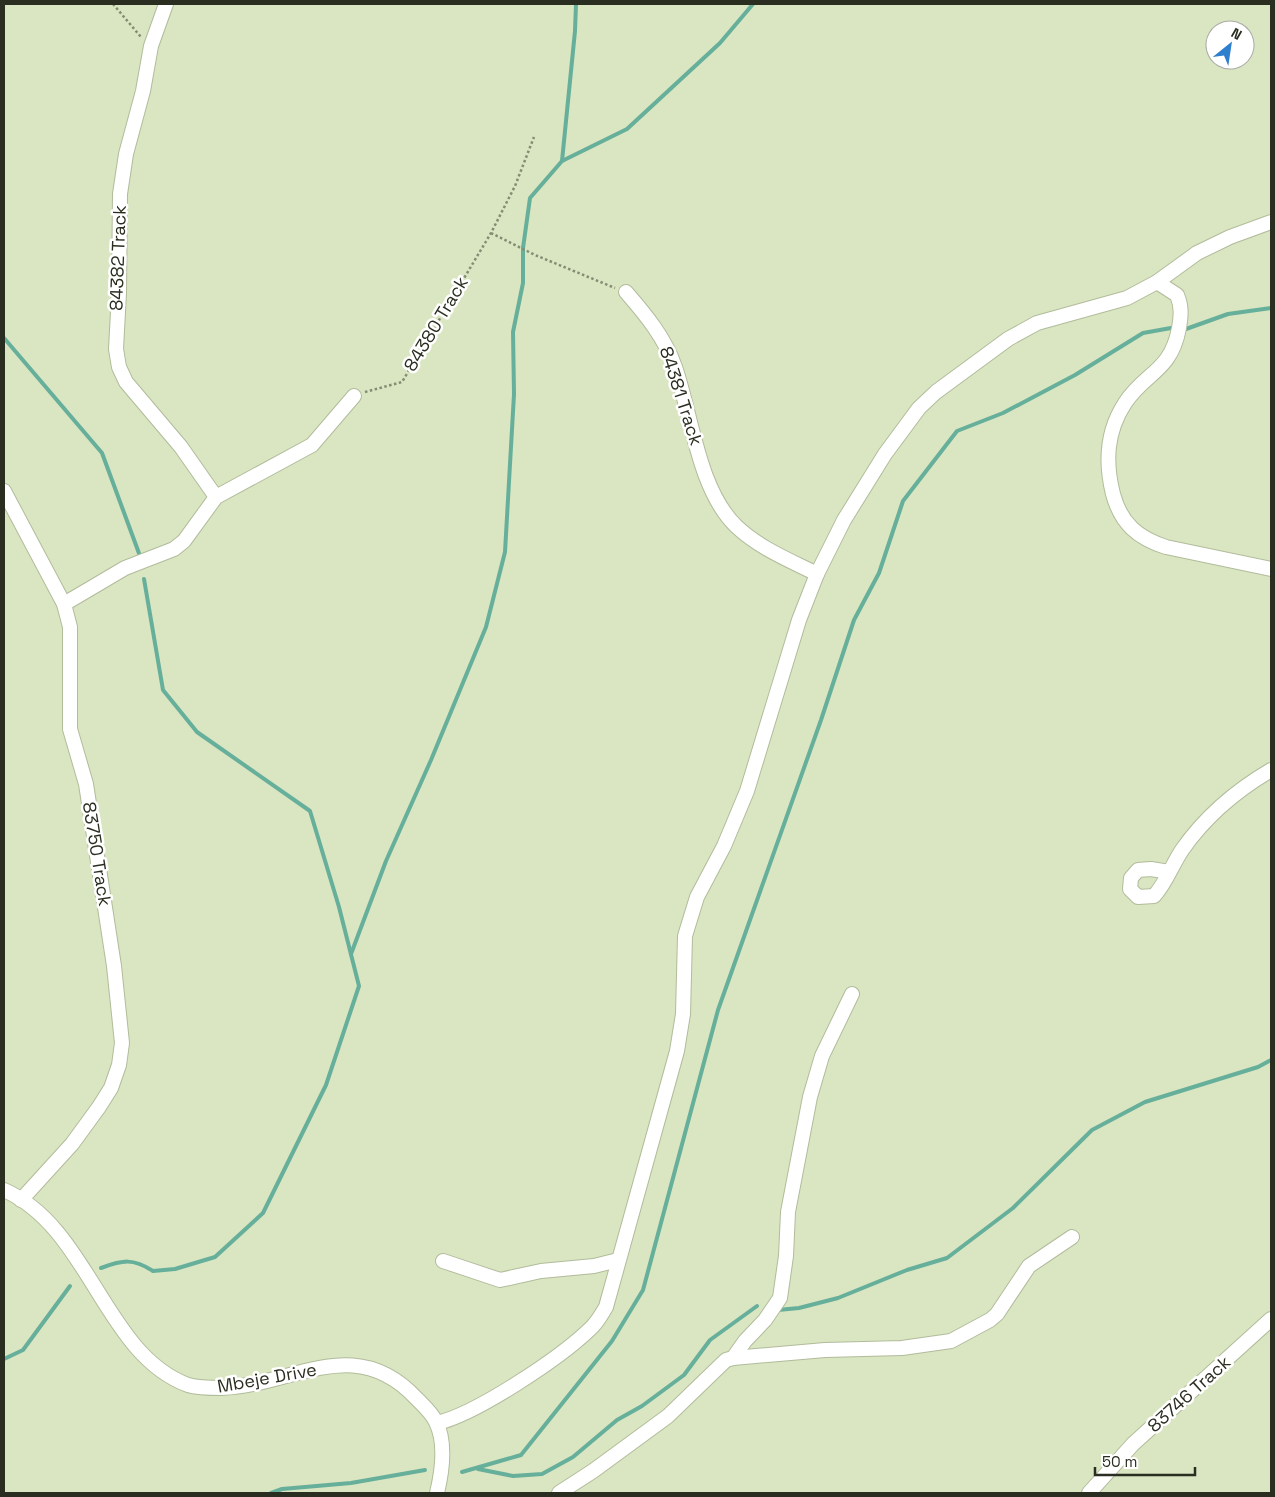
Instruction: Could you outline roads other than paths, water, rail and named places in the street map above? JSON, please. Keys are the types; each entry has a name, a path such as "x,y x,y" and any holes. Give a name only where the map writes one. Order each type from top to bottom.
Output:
{"street":[{"name":"84382 Track","path":"166,4 151,46 143,91 126,154 120,194 119,293 116,349 119,367 126,382 181,447 216,497"},
{"path":"437,1493 441,1476 441,1449 437,1423 452,1419 477,1407 550,1360 591,1328 606,1307 677,1051 683,1014 685,936 697,898 724,846 747,791 799,620 817,574 844,520 885,454 919,408 936,392 1008,339 1037,323 1108,305 1157,282 1198,253 1230,237 1271,222"},
{"path":"1157,282 1177,295 1182,313 1170,357 1125,402 1108,442 1107,463 1117,510 1125,522 1137,534 1152,542 1166,547 1271,569"},
{"name":"84381 Track","path":"626,292 664,341 675,367 696,442 715,498 734,524 756,543 817,574"},
{"path":"64,604 125,568 174,549 192,533 216,497 312,445 354,396"},
{"name":"83750 Track","path":"4,491 64,604 70,627 70,729 86,784 114,966 122,1042 119,1065 111,1088 99,1107 72,1144 21,1200"},
{"path":"1169,872 1184,848 1206,822 1231,798 1271,770"},
{"path":"733,1358 745,1341 765,1320 780,1298 786,1256 788,1212 810,1097 822,1056 852,994"},
{"name":"Mbeje Drive","path":"4,1190 50,1221 117,1322 153,1364 168,1376 189,1385 208,1388 230,1387 323,1367 362,1365 381,1371 398,1382 412,1393 437,1423"},
{"path":"560,1493 593,1472 661,1421 716,1367 733,1358 825,1350 902,1348 951,1341 998,1314 1028,1266 1072,1237"},
{"path":"443,1262 500,1280 541,1271 594,1266 618,1260"},
{"name":"83746 Track","path":"1089,1493 1133,1444 1271,1320"}],"waterway":[{"path":"562,161 576,4"},
{"path":"351,954 386,861 431,760 486,627 505,552 514,394 513,332 523,283 523,248 530,198 562,161 627,129 720,43 753,4"},
{"path":"1186,329 1228,314 1271,308"},
{"path":"462,1472 521,1455 612,1341 643,1290 718,1010 821,720 854,620 879,573 903,501 957,431 1003,413 1075,375 1143,333 1171,328"},
{"path":"4,338 102,453 140,556"},
{"path":"101,1268 116,1263 134,1262 153,1271 175,1269 215,1257 263,1213 326,1085 359,986 339,907 310,811 197,732 163,690 144,579"},
{"path":"778,1310 799,1308 838,1298 907,1270 947,1258 1013,1208 1092,1130 1145,1102 1258,1067 1271,1060"},
{"path":"4,1359 23,1350 70,1286"},
{"path":"478,1469 513,1476 542,1474 573,1457 617,1420 642,1406 684,1375 710,1340 757,1306"},
{"path":"271,1493 282,1489 351,1483 425,1470"}]}
